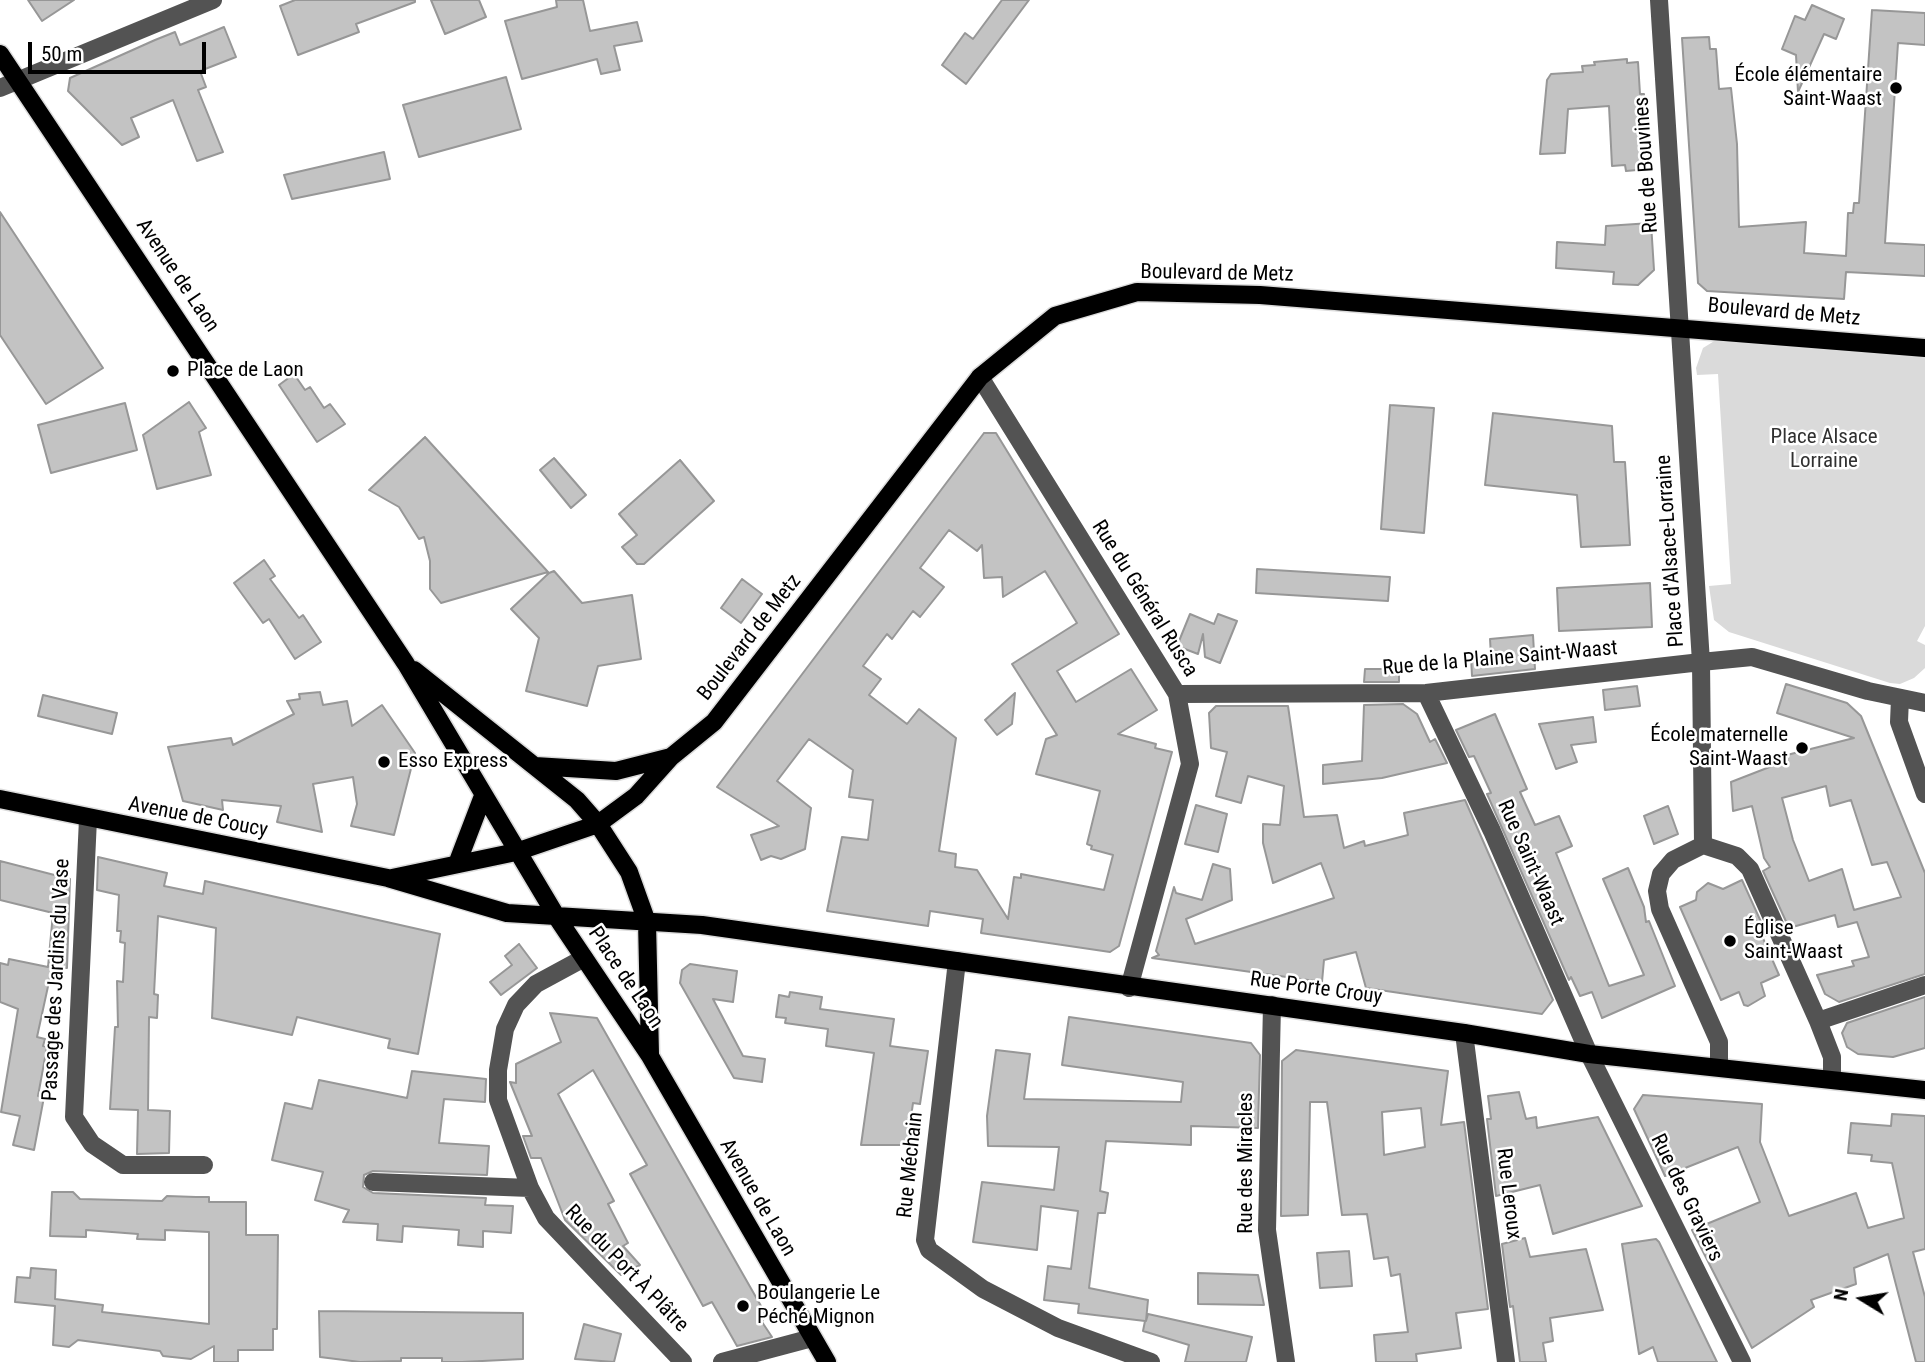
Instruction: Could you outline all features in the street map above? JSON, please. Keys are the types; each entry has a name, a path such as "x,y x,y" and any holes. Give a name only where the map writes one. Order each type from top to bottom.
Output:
{"main road":[{"name":"Avenue de Laon","path":"0,54 405,664"},
{"name":"Boulevard de Metz","path":"671,757 714,722 980,377 1055,316 1138,292 1260,295 1925,348"},
{"name":"Place de Laon","path":"405,664 577,800 598,824 629,872 647,922 650,1056"},
{"name":"Place de Laon","path":"405,664 516,852 650,1056"},
{"path":"535,766 616,771 671,757"},
{"path":"388,878 516,852 598,824 636,796 671,757"},
{"path":"457,864 483,796"},
{"name":"Avenue de Coucy","path":"0,799 388,878"},
{"name":"Place de Laon","path":"388,878 493,911 558,919 702,925"},
{"name":"Rue Porte Crouy","path":"702,925 1129,988 1272,1005 1589,1054 1832,1077 1925,1090"},
{"name":"Avenue de Laon","path":"650,1056 820,1351"}],"street":[{"path":"0,88 214,0"},
{"name":"Rue de Bouvines","path":"1659,0 1680,327"},
{"name":"Place d'Alsace-Lorraine","path":"1680,327 1701,662 1752,657 1900,698 1923,698"},
{"name":"Rue du Général Rusca","path":"980,377 1177,694 1190,764 1129,988"},
{"path":"1701,662 1703,845"},
{"name":"Rue de la Plaine Saint-Waast","path":"1177,694 1426,693 1701,662"},
{"name":"Rue Saint-Waast","path":"1426,693 1492,831 1589,1054"},
{"path":"1900,698 1899,722 1925,794"},
{"name":"Passage des Jardins du Vase","path":"88,819 74,1117 92,1144 123,1165 204,1165"},
{"path":"1718,1067 1719,1042 1660,909 1657,891 1661,874 1673,860 1703,845 1737,856 1750,869 1818,1021 1832,1057 1832,1077"},
{"name":"Rue du Port À Plâtre","path":"584,958 536,984 516,1005 505,1029 498,1070 498,1100 530,1188 546,1218 683,1362"},
{"name":"Rue Méchain","path":"957,961 925,1240 929,1250 983,1289 1058,1328 1151,1362"},
{"path":"1818,1021 1925,985"},
{"name":"Rue des Miracles","path":"1272,1005 1267,1230 1286,1362"},
{"name":"Rue Leroux","path":"1464,1033 1506,1362"},
{"name":"Rue des Graviers","path":"1589,1054 1742,1362"},
{"path":"373,1182 530,1188"},
{"path":"722,1362 820,1351"}],"green space":[{"name":"Place Alsace Lorraine","path":"1716,340 1925,353 1925,626 1917,641 1925,645 1925,668 1914,678 1900,684 1890,683 1729,632 1714,620 1709,586 1731,584 1718,374 1697,375 1696,368 1703,348"}],"building":[{"path":"28,0 74,0 42,21"},
{"path":"295,0 415,2 356,24 359,32 298,55 280,6"},
{"path":"431,0 479,0 486,17 445,34"},
{"path":"556,0 583,0 590,31 637,22 642,41 614,46 620,70 601,74 597,59 522,79 505,21 557,7"},
{"path":"1002,0 1029,0 966,84 942,65 965,33 973,39"},
{"path":"1812,5 1844,19 1836,39 1824,34 1798,92 1796,55 1782,49 1795,16 1805,20"},
{"path":"1872,10 1925,13 1925,45 1898,43 1885,243 1925,245 1925,276 1846,272 1844,299 1707,291 1698,283 1682,38 1709,37 1710,49 1716,49 1719,89 1731,88 1737,144 1739,227 1806,222 1804,253 1846,256 1848,213 1853,213 1854,203 1859,203"},
{"path":"224,27 236,57 200,71 206,87 198,90 223,152 197,161 173,100 131,118 139,137 122,145 68,91 70,78 155,40 175,32 180,45"},
{"path":"1627,59 1627,63 1638,62 1640,94 1644,94 1648,169 1626,171 1625,165 1612,166 1609,106 1568,109 1565,153 1540,154 1547,80 1551,74 1583,72 1582,66 1595,65 1594,62"},
{"path":"506,77 521,129 419,157 403,105"},
{"path":"384,152 390,179 292,199 284,175"},
{"path":"0,212 103,368 46,404 0,335"},
{"path":"1651,223 1654,270 1638,285 1613,284 1614,272 1556,268 1557,242 1605,245 1606,226"},
{"path":"294,374 305,390 310,387 324,408 330,404 345,424 317,442 279,385"},
{"path":"189,402 206,428 199,432 211,475 157,489 143,435"},
{"path":"125,403 137,450 51,473 38,425"},
{"path":"1390,405 1434,408 1424,533 1381,529"},
{"path":"1493,413 1612,426 1614,462 1625,462 1630,545 1581,547 1577,495 1485,485"},
{"path":"984,433 996,433 1119,634 1057,671 1076,702 1131,669 1157,710 1118,734 1156,744 1155,748 1172,752 1119,946 1110,952 981,933 983,919 930,911 928,926 827,911 842,837 868,840 873,800 849,797 853,770 809,739 777,781 811,808 805,849 781,859 771,856 761,860 751,835 779,826 717,787","holes":["949,530 977,551 982,545 984,578 1002,577 1003,597 1045,571 1077,623 1012,664 1057,735 1046,739 1036,774 1100,791 1087,844 1092,846 1091,849 1113,855 1104,890 1021,874 1021,878 1014,877 1008,919 977,870 955,867 956,854 939,851 956,738 919,709 907,724 869,695 881,679 863,666 887,634 892,639 913,611 920,617 944,587 920,568"]},
{"path":"425,437 548,572 441,603 430,589 430,561 424,537 419,539 399,507 369,490"},
{"path":"554,458 586,495 571,508 540,470"},
{"path":"680,460 714,501 644,564 637,564 622,547 637,535 619,514"},
{"path":"264,560 275,576 270,579 299,618 303,615 321,642 295,659 269,619 263,623 234,583"},
{"path":"1257,569 1390,577 1388,601 1256,593"},
{"path":"554,571 582,603 632,595 641,659 598,666 587,706 526,691 539,638 511,609"},
{"path":"742,579 762,594 741,623 721,608"},
{"path":"1650,583 1652,627 1559,631 1557,588"},
{"path":"1190,614 1214,624 1218,614 1237,621 1220,663 1205,657 1203,634 1198,654 1177,646"},
{"path":"1533,635 1535,669 1472,676 1471,657 1491,656 1490,639"},
{"path":"1365,669 1399,669 1399,682 1364,682"},
{"path":"1786,684 1847,703 1861,716 1925,873 1925,974 1839,1002 1825,994 1817,975 1854,966 1852,961 1869,957 1857,922 1838,927 1835,915 1789,928 1763,871 1770,867 1764,858 1752,806 1733,811 1731,782 1785,761 1783,756 1854,738 1777,713","holes":["1826,786 1830,806 1851,800 1872,865 1887,862 1901,897 1854,910 1842,869 1809,881 1793,840 1782,798"]},
{"path":"1637,686 1640,706 1605,710 1603,690"},
{"path":"320,692 323,705 347,701 352,726 382,705 415,753 394,835 351,826 357,804 353,777 313,784 322,832 277,822 281,806 222,800 223,810 183,801 168,747 231,738 233,745 294,714 287,701 300,699 299,694"},
{"path":"1015,693 1012,724 997,735 985,720"},
{"path":"43,695 117,713 112,734 38,716"},
{"path":"1403,704 1417,714 1430,742 1435,739 1447,763 1382,778 1323,784 1323,765 1362,761 1364,705"},
{"path":"1216,706 1288,706 1304,817 1337,815 1344,848 1364,841 1365,846 1408,835 1404,813 1465,800 1553,1000 1542,1014 1366,988 1356,952 1324,960 1322,982 1152,958 1159,955 1156,951 1174,887 1176,893 1202,900 1213,864 1230,869 1232,900 1186,919 1195,944 1334,898 1321,863 1273,883 1263,843 1263,824 1280,825 1284,786 1248,776 1241,803 1216,796 1227,752 1211,748 1209,713"},
{"path":"1495,714 1527,789 1520,792 1535,825 1559,816 1572,846 1556,853 1609,986 1644,975 1603,879 1628,868 1644,907 1646,922 1649,921 1675,986 1602,1018 1592,992 1580,996 1571,977 1569,980 1487,794 1491,793 1474,756 1469,757 1456,730"},
{"path":"1593,717 1596,742 1571,745 1577,762 1556,769 1539,724"},
{"path":"1196,805 1227,814 1218,852 1185,844"},
{"path":"1668,806 1678,834 1654,844 1644,816"},
{"path":"98,857 167,873 164,886 203,894 205,881 440,934 418,1054 388,1048 390,1039 297,1017 292,1035 212,1018 216,928 158,916 154,994 158,995 157,1018 149,1017 148,1110 170,1111 169,1153 137,1154 138,1110 110,1109 115,1027 118,1027 117,981 123,982 125,943 120,942 121,931 117,931 119,895 97,890"},
{"path":"0,861 70,879 67,968 52,968 37,1037 45,1039 43,1046 47,1047 38,1096 44,1097 34,1150 13,1145 20,1116 1,1112 18,1009 0,1002 0,963 8,965 9,959 48,967 53,913 0,900"},
{"name":"Église Saint-Waast","path":"1742,880 1767,935 1762,936 1779,975 1761,983 1765,996 1748,1006 1744,1005 1739,992 1721,1000 1680,907 1696,900 1697,892 1708,883 1723,889"},
{"path":"519,944 537,968 501,995 490,982 512,965 505,956"},
{"path":"690,964 737,971 733,1002 713,999 743,1056 765,1059 762,1082 734,1078 680,983 682,970"},
{"path":"790,992 822,997 820,1009 894,1019 890,1046 928,1051 920,1104 913,1103 907,1145 861,1145 874,1053 826,1046 828,1029 785,1023 786,1018 776,1017 779,995 789,997"},
{"path":"1925,997 1925,1048 1893,1057 1858,1054 1847,1047 1842,1033 1847,1023"},
{"path":"550,1013 597,1018 765,1313 762,1322 772,1337 737,1346 712,1302 703,1306 630,1174 647,1165 593,1070 558,1094 614,1201 608,1204 628,1243 623,1246 640,1265 621,1275 565,1220 541,1158 531,1158 523,1136 532,1136 510,1082 516,1083 516,1064 561,1042"},
{"path":"1069,1017 1251,1043 1260,1055 1258,1128 1191,1126 1191,1145 1106,1141 1100,1191 1108,1193 1105,1213 1098,1213 1089,1288 1148,1300 1146,1321 1148,1314 1252,1337 1246,1362 1185,1362 1189,1345 1143,1331 1145,1321 1078,1313 1079,1304 1044,1300 1048,1266 1071,1269 1078,1211 1041,1206 1037,1250 973,1242 982,1182 1054,1190 1059,1147 988,1146 987,1116 996,1050 1030,1054 1024,1099 1181,1102 1183,1082 1062,1065"},
{"path":"1296,1050 1448,1071 1441,1125 1464,1122 1488,1309 1456,1313 1461,1348 1416,1354 1417,1362 1376,1362 1374,1335 1408,1332 1400,1274 1391,1276 1388,1257 1374,1259 1367,1214 1342,1215 1327,1102 1310,1102 1308,1215 1281,1216 1282,1061","holes":["1421,1108 1425,1147 1384,1155 1382,1112"]},
{"path":"412,1071 486,1079 485,1102 444,1099 439,1143 489,1146 487,1175 373,1171 364,1175 363,1187 373,1193 486,1198 485,1205 513,1206 511,1233 483,1231 483,1247 458,1245 459,1230 403,1226 402,1242 377,1240 378,1224 343,1222 349,1210 315,1200 323,1172 272,1160 285,1103 312,1109 319,1080 407,1098"},
{"path":"1519,1092 1526,1119 1536,1117 1537,1128 1598,1117 1642,1206 1553,1234 1540,1185 1496,1196 1487,1119 1491,1119 1488,1096"},
{"path":"1643,1095 1762,1104 1760,1142 1789,1216 1856,1193 1868,1228 1904,1218 1892,1163 1871,1161 1872,1155 1848,1153 1851,1123 1891,1126 1892,1114 1925,1116 1925,1249 1913,1252 1925,1297 1925,1362 1916,1362 1888,1254 1854,1268 1856,1284 1811,1300 1814,1307 1752,1348 1692,1230 1760,1202 1738,1147 1665,1176 1634,1109"},
{"path":"52,1192 73,1192 80,1199 162,1201 167,1196 209,1197 209,1202 246,1202 246,1235 278,1235 277,1329 273,1329 273,1350 238,1350 238,1362 214,1362 214,1346 191,1359 163,1356 160,1351 78,1340 69,1347 53,1345 55,1306 15,1302 17,1277 30,1278 31,1268 56,1270 55,1299 103,1305 102,1312 209,1324 209,1232 165,1230 165,1240 137,1239 138,1234 86,1230 86,1237 50,1236"},
{"path":"1525,1238 1530,1257 1586,1249 1603,1310 1550,1318 1553,1341 1543,1343 1546,1362 1520,1362 1513,1306 1510,1307 1502,1244"},
{"path":"1656,1239 1717,1362 1658,1362 1653,1347 1639,1354 1622,1244"},
{"path":"1349,1251 1352,1286 1320,1288 1317,1253"},
{"path":"1198,1273 1258,1275 1264,1305 1198,1304"},
{"path":"319,1311 523,1313 523,1359 442,1362 442,1358 401,1358 401,1361 360,1362 320,1357"},
{"path":"584,1324 621,1334 614,1362 575,1359"}],"place":[{"name":"École élémentaire Saint-Waast","path":"1896,88"},
{"name":"Place de Laon","path":"173,371"},
{"name":"École maternelle Saint-Waast","path":"1802,748"},
{"name":"Esso Express","path":"384,762"},
{"name":"Église Saint-Waast","path":"1730,941"},
{"name":"Boulangerie Le Péché Mignon","path":"743,1306"}]}
